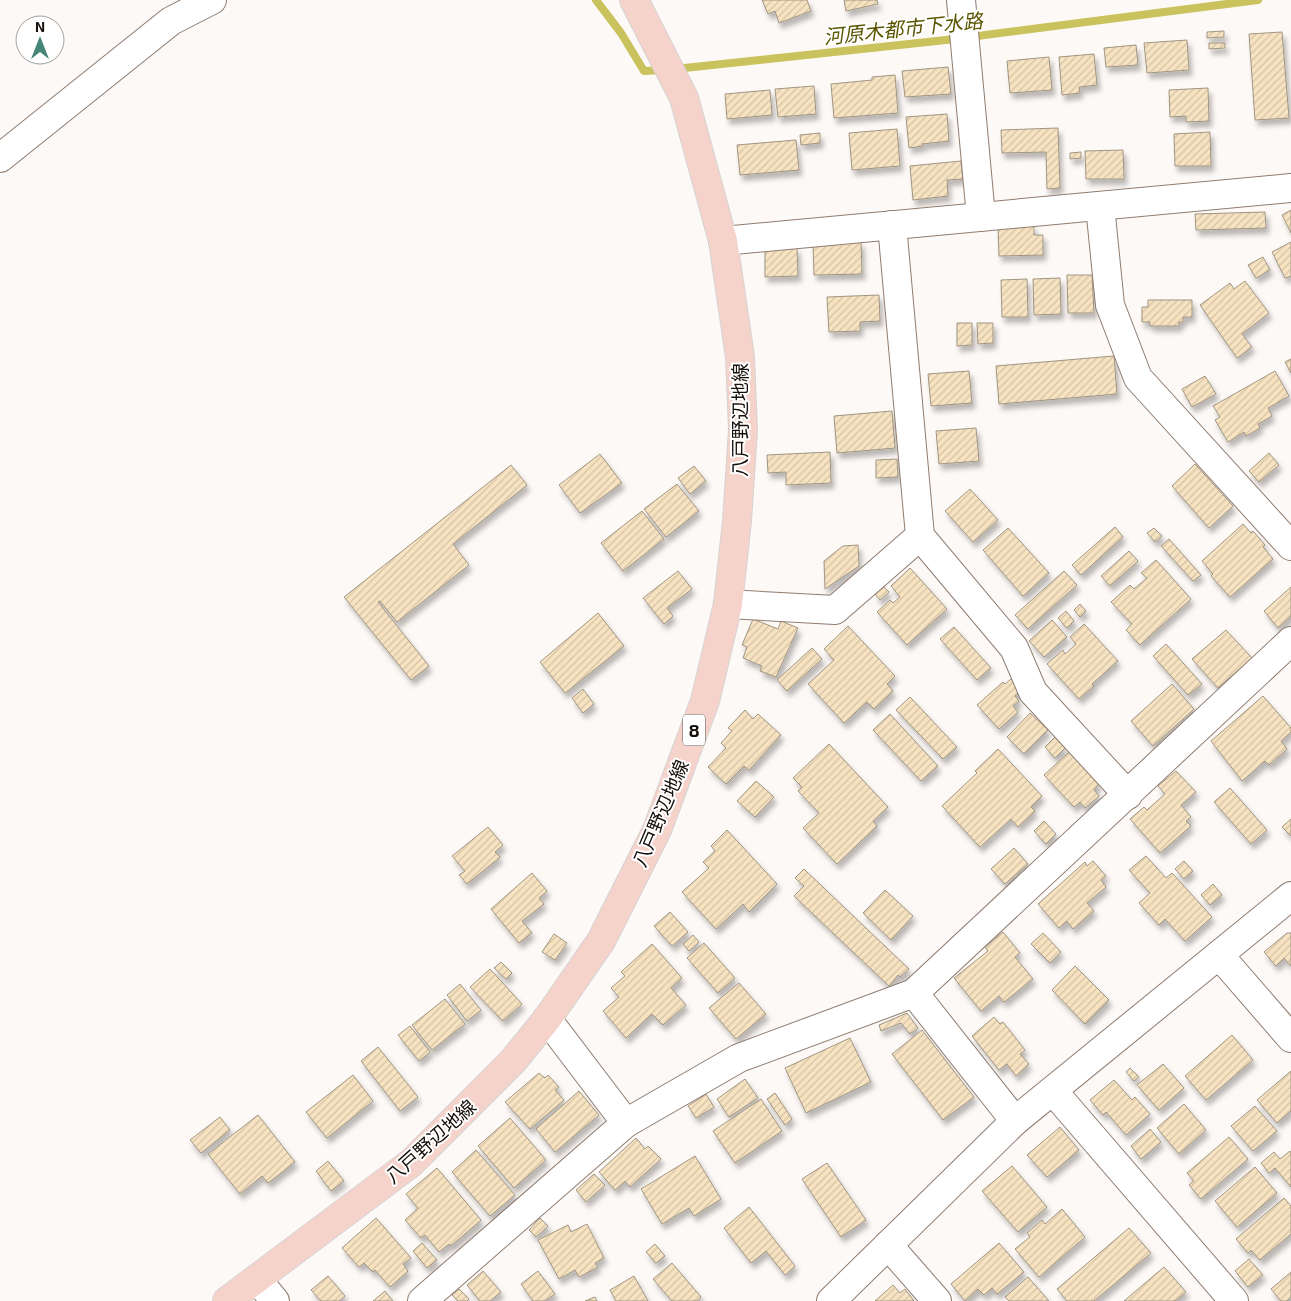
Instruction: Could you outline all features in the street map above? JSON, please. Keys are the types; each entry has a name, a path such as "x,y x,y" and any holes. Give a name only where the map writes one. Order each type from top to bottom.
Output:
{"main road":[{"name":"八戸野辺地線","path":"227,1301 411,1163 513,1061 547,1019 601,941 657,830 705,701 728,604 737,521 742,430 740,357 723,241 684,98 634,0"}],"street":[{"path":"0,158 170,21 212,0"},
{"path":"961,0 981,217"},
{"path":"723,241 1291,188"},
{"path":"1100,206 1110,305 1138,378 1291,546"},
{"path":"892,225 920,536 1014,648 1033,692 1128,795"},
{"path":"728,604 835,610 920,536"},
{"path":"422,1301 626,1123 739,1058 914,993 1291,641"},
{"path":"832,1301 1015,1121 1291,896"},
{"path":"1220,955 1291,1038"},
{"path":"914,993 1015,1121"},
{"path":"547,1019 626,1123"},
{"path":"1053,1091 1234,1301"},
{"path":"888,1245 937,1301"},
{"path":"257,1279 275,1301"}],"building":[{"path":"762,0 807,0 811,11 779,23 775,11 768,14"},
{"path":"844,0 877,0 878,4 846,11"},
{"path":"1224,31 1224,37 1207,38 1207,32"},
{"path":"1282,32 1289,118 1255,120 1249,34"},
{"path":"1187,40 1189,70 1147,73 1144,43"},
{"path":"1209,43 1225,43 1225,48 1209,49"},
{"path":"1136,45 1138,65 1106,67 1104,48"},
{"path":"1094,54 1097,85 1079,87 1080,93 1062,95 1059,57"},
{"path":"1049,57 1052,90 1010,93 1007,61"},
{"path":"948,67 951,94 905,97 902,71"},
{"path":"895,75 898,113 834,118 831,84 872,80 872,77"},
{"path":"814,86 816,114 778,117 775,89"},
{"path":"1208,88 1209,121 1186,122 1186,116 1170,117 1169,90"},
{"path":"770,90 772,115 727,119 725,94"},
{"path":"947,114 949,141 922,144 923,146 909,148 906,117"},
{"path":"1058,128 1060,188 1047,189 1046,152 1002,153 1001,130"},
{"path":"897,129 900,166 852,170 849,133"},
{"path":"1210,132 1211,166 1175,166 1174,134"},
{"path":"820,133 820,143 801,145 800,135"},
{"path":"796,140 799,170 740,175 737,145"},
{"path":"1123,150 1124,179 1086,179 1085,151"},
{"path":"1081,152 1081,158 1070,159 1070,153"},
{"path":"961,161 963,179 947,180 948,196 913,200 910,166"},
{"path":"1291,210 1291,233 1282,215"},
{"path":"1265,212 1266,228 1196,230 1195,214"},
{"path":"1034,226 1034,235 1043,235 1043,255 999,256 998,227"},
{"path":"861,242 862,274 814,275 813,244"},
{"path":"1291,242 1291,276 1285,278 1272,252"},
{"path":"797,248 798,276 765,277 765,249"},
{"path":"1263,257 1270,270 1256,278 1248,265"},
{"path":"1067,275 1092,275 1094,313 1068,313"},
{"path":"1060,278 1061,314 1034,315 1033,279"},
{"path":"1027,279 1028,317 1002,317 1001,280"},
{"path":"1245,281 1269,313 1242,334 1252,347 1237,358 1200,305 1230,283 1234,289"},
{"path":"879,295 880,321 860,322 860,331 829,332 827,297"},
{"path":"1148,300 1192,300 1192,317 1183,317 1183,322 1179,322 1179,326 1150,326 1150,322 1142,322 1142,307 1148,307"},
{"path":"957,323 972,323 972,345 957,346"},
{"path":"977,323 993,323 993,343 978,344"},
{"path":"1114,356 1117,394 999,404 996,366"},
{"path":"1291,359 1291,373 1285,362"},
{"path":"969,371 972,403 931,406 928,374"},
{"path":"1275,371 1289,396 1268,408 1272,416 1258,424 1260,428 1246,436 1244,432 1228,442 1215,420 1220,417 1213,406"},
{"path":"1205,376 1216,394 1192,407 1182,389"},
{"path":"892,411 895,448 837,453 834,416"},
{"path":"976,428 979,461 939,464 936,431"},
{"path":"830,452 831,483 786,485 786,472 768,473 767,455"},
{"path":"1269,453 1279,465 1259,482 1249,471"},
{"path":"600,454 622,483 580,513 559,485"},
{"path":"897,459 898,477 876,478 876,460"},
{"path":"1195,464 1233,506 1209,528 1172,486"},
{"path":"511,465 527,485 453,544 469,565 397,622 380,601 378,602 429,666 411,680 344,597"},
{"path":"694,466 706,481 690,494 678,478"},
{"path":"677,484 699,511 666,537 644,509"},
{"path":"970,489 998,520 973,542 945,511"},
{"path":"642,511 664,539 623,571 601,543"},
{"path":"1243,524 1251,533 1253,531 1265,545 1263,547 1273,559 1230,597 1211,576 1213,574 1202,561"},
{"path":"1115,527 1123,537 1081,575 1072,565"},
{"path":"1008,528 1049,573 1023,596 983,550"},
{"path":"1154,528 1162,536 1155,542 1147,533"},
{"path":"1169,539 1201,575 1193,581 1161,546"},
{"path":"858,545 859,566 825,589 824,561 843,546"},
{"path":"1129,551 1138,561 1110,586 1101,576"},
{"path":"1156,560 1191,599 1140,645 1126,630 1132,624 1111,602 1130,585 1134,589 1147,578 1141,573"},
{"path":"910,568 947,609 907,645 877,612 890,600 893,603 900,597 891,586"},
{"path":"678,571 692,589 667,608 673,616 664,624 643,598"},
{"path":"1064,571 1077,585 1028,629 1015,615"},
{"path":"884,587 889,592 880,600 875,594"},
{"path":"1291,587 1291,616 1278,628 1264,611"},
{"path":"1080,604 1086,611 1080,617 1074,610"},
{"path":"1066,611 1074,621 1067,628 1058,618"},
{"path":"598,613 624,646 565,693 540,662"},
{"path":"753,619 778,629 781,621 798,628 776,677 760,671 762,666 743,658 747,647 742,645"},
{"path":"1052,620 1067,637 1044,657 1029,641"},
{"path":"1084,624 1118,661 1092,684 1094,686 1079,699 1047,664 1063,650 1065,654 1076,644 1070,637"},
{"path":"848,626 895,676 887,684 893,691 874,709 867,702 844,723 808,684 834,660 824,649"},
{"path":"954,627 991,668 977,680 940,639"},
{"path":"1226,630 1252,658 1218,688 1192,659"},
{"path":"1166,644 1202,684 1188,695 1153,656"},
{"path":"812,648 822,659 787,691 777,680"},
{"path":"1011,679 1021,691 1015,696 1019,701 1013,706 1018,712 999,729 977,705 1003,682 1005,684"},
{"path":"1172,684 1194,709 1153,746 1131,721"},
{"path":"583,689 594,704 583,713 572,698"},
{"path":"1263,696 1291,728 1291,732 1281,741 1287,749 1269,765 1265,761 1242,781 1211,741"},
{"path":"910,697 957,747 943,759 896,710"},
{"path":"745,710 753,719 758,714 781,735 749,770 744,766 726,784 708,767 726,748 721,743 732,731 728,728"},
{"path":"1030,713 1048,730 1024,754 1007,737"},
{"path":"890,714 938,766 921,781 873,730"},
{"path":"1055,737 1065,748 1055,758 1045,747"},
{"path":"829,744 888,807 873,821 877,826 837,864 803,828 819,813 798,791 802,787 793,778"},
{"path":"998,749 1042,796 1031,807 1035,811 1018,827 1011,819 980,847 942,806 977,773 975,771"},
{"path":"1069,752 1099,784 1094,790 1099,796 1085,808 1080,802 1074,807 1044,775"},
{"path":"1176,771 1196,792 1181,805 1191,817 1186,821 1191,826 1160,853 1130,819 1144,807 1147,810 1165,794 1158,786"},
{"path":"756,781 774,797 755,817 737,801"},
{"path":"1230,788 1267,830 1251,844 1214,802"},
{"path":"1291,819 1291,836 1282,827"},
{"path":"1044,821 1056,834 1046,844 1034,831"},
{"path":"488,827 503,845 495,852 500,857 467,884 459,875 465,871 452,856"},
{"path":"727,830 777,884 749,912 743,904 716,929 682,892 709,868 703,862 715,851 711,846"},
{"path":"1014,848 1028,864 1005,884 991,869"},
{"path":"1146,856 1166,878 1172,873 1212,917 1185,941 1165,919 1159,925 1139,903 1150,893 1129,870"},
{"path":"1093,861 1106,876 1101,880 1106,887 1087,903 1094,911 1073,929 1067,921 1059,928 1038,904 1085,862 1087,866"},
{"path":"1184,861 1193,871 1184,879 1175,869"},
{"path":"804,869 909,969 900,977 898,975 889,986 794,896 804,886 795,878"},
{"path":"532,873 547,891 539,898 544,904 522,921 532,933 519,943 491,909"},
{"path":"1213,884 1222,895 1210,905 1201,895"},
{"path":"885,890 913,916 891,940 863,913"},
{"path":"670,912 688,932 672,946 654,926"},
{"path":"1003,932 1020,953 1015,957 1033,979 1004,1002 999,996 981,1011 954,978 988,951 985,947"},
{"path":"1043,933 1061,952 1050,963 1031,944"},
{"path":"1287,933 1291,933 1291,966 1284,958 1276,966 1264,952"},
{"path":"554,934 567,943 555,960 542,952"},
{"path":"693,935 699,942 689,951 683,944"},
{"path":"704,943 735,978 718,993 687,958"},
{"path":"652,944 682,978 671,988 686,1005 663,1025 652,1014 626,1038 603,1011 619,997 611,988 625,976 621,972"},
{"path":"501,962 512,973 506,979 494,968"},
{"path":"1075,966 1109,1000 1085,1024 1052,990"},
{"path":"490,969 522,1004 503,1021 470,987"},
{"path":"739,983 766,1014 736,1039 709,1008"},
{"path":"460,984 481,1010 467,1021 447,995"},
{"path":"445,999 465,1024 432,1050 412,1025"},
{"path":"907,1013 918,1028 910,1034 901,1023 881,1031 879,1025"},
{"path":"994,1017 1000,1024 1003,1022 1025,1050 1020,1054 1029,1064 1016,1076 1007,1064 999,1070 972,1036"},
{"path":"410,1026 430,1052 419,1061 398,1035"},
{"path":"922,1030 974,1097 943,1120 892,1054"},
{"path":"1232,1035 1253,1060 1206,1100 1185,1076"},
{"path":"850,1038 871,1082 806,1113 785,1068"},
{"path":"378,1047 418,1097 400,1111 361,1061"},
{"path":"1163,1064 1184,1088 1159,1110 1137,1085"},
{"path":"1130,1068 1139,1077 1134,1081 1126,1072"},
{"path":"1291,1071 1291,1111 1277,1123 1257,1100"},
{"path":"539,1073 545,1078 548,1075 559,1087 555,1090 564,1100 530,1129 505,1102"},
{"path":"353,1075 373,1101 327,1138 306,1112"},
{"path":"745,1079 758,1098 729,1117 717,1099"},
{"path":"1114,1080 1132,1100 1135,1097 1150,1114 1126,1135 1106,1112 1103,1115 1090,1100"},
{"path":"579,1091 599,1115 555,1152 536,1129"},
{"path":"775,1093 792,1119 785,1125 767,1099"},
{"path":"706,1094 714,1107 696,1118 688,1106"},
{"path":"761,1099 782,1131 735,1163 713,1131"},
{"path":"1184,1104 1206,1130 1179,1154 1157,1128"},
{"path":"1255,1106 1277,1131 1253,1151 1231,1126"},
{"path":"258,1115 295,1162 268,1183 262,1176 240,1194 208,1154"},
{"path":"220,1117 230,1130 201,1153 190,1140"},
{"path":"510,1118 546,1160 514,1188 478,1146"},
{"path":"1060,1127 1079,1150 1047,1177 1027,1155"},
{"path":"1150,1129 1161,1142 1141,1159 1131,1146"},
{"path":"1229,1137 1248,1159 1201,1199 1189,1185 1194,1181 1187,1173"},
{"path":"636,1138 645,1149 648,1146 661,1159 630,1187 625,1181 615,1190 599,1172"},
{"path":"476,1150 515,1195 490,1216 452,1172"},
{"path":"1290,1151 1291,1187 1275,1168 1269,1173 1261,1163 1274,1152 1280,1159"},
{"path":"695,1156 721,1199 694,1216 689,1208 662,1224 641,1189"},
{"path":"328,1161 344,1181 331,1191 316,1171"},
{"path":"827,1163 866,1220 841,1237 802,1179"},
{"path":"1012,1166 1047,1207 1018,1232 982,1191"},
{"path":"1255,1167 1277,1193 1237,1227 1215,1201"},
{"path":"437,1168 481,1220 451,1246 449,1244 439,1252 425,1235 421,1238 405,1220 418,1208 406,1194"},
{"path":"594,1174 605,1185 586,1202 576,1190"},
{"path":"1284,1198 1291,1206 1291,1234 1260,1260 1251,1250 1248,1253 1236,1239"},
{"path":"749,1207 795,1266 785,1275 766,1251 751,1263 724,1228"},
{"path":"1062,1209 1085,1237 1039,1277 1015,1249 1030,1237 1027,1233 1042,1220 1045,1224"},
{"path":"376,1218 411,1258 403,1264 408,1271 390,1287 375,1270 373,1272 364,1263 359,1267 342,1248"},
{"path":"540,1218 548,1226 536,1237 529,1230"},
{"path":"587,1224 604,1258 595,1263 598,1267 579,1277 575,1270 559,1279 538,1240 568,1225 571,1232"},
{"path":"1129,1228 1151,1253 1094,1301 1067,1301 1057,1289"},
{"path":"422,1243 437,1260 427,1268 413,1251"},
{"path":"999,1243 1024,1272 997,1294 992,1288 984,1295 978,1289 965,1301 951,1284"},
{"path":"655,1244 665,1256 656,1263 646,1252"},
{"path":"1249,1259 1263,1275 1248,1287 1235,1271"},
{"path":"672,1263 701,1297 697,1301 672,1301 653,1279"},
{"path":"1164,1267 1186,1292 1175,1301 1124,1301"},
{"path":"483,1271 501,1292 490,1301 480,1301 467,1285"},
{"path":"538,1271 555,1294 545,1301 533,1301 521,1284"},
{"path":"1291,1272 1291,1297 1287,1301 1281,1301 1271,1289"},
{"path":"328,1276 345,1296 339,1301 321,1301 311,1290"},
{"path":"634,1276 648,1301 616,1301 610,1290"},
{"path":"1028,1277 1049,1301 1009,1301 1005,1297"},
{"path":"893,1285 900,1293 905,1289 914,1301 875,1301"},
{"path":"459,1289 469,1299 467,1301 458,1301 452,1295"},
{"path":"385,1291 393,1301 373,1301"},
{"path":"595,1297 597,1301 585,1301"}],"waterway":[{"path":"596,0 621,33 644,71 663,70"},
{"name":"河原木都市下水路","path":"675,69 946,40 1258,0"}]}
